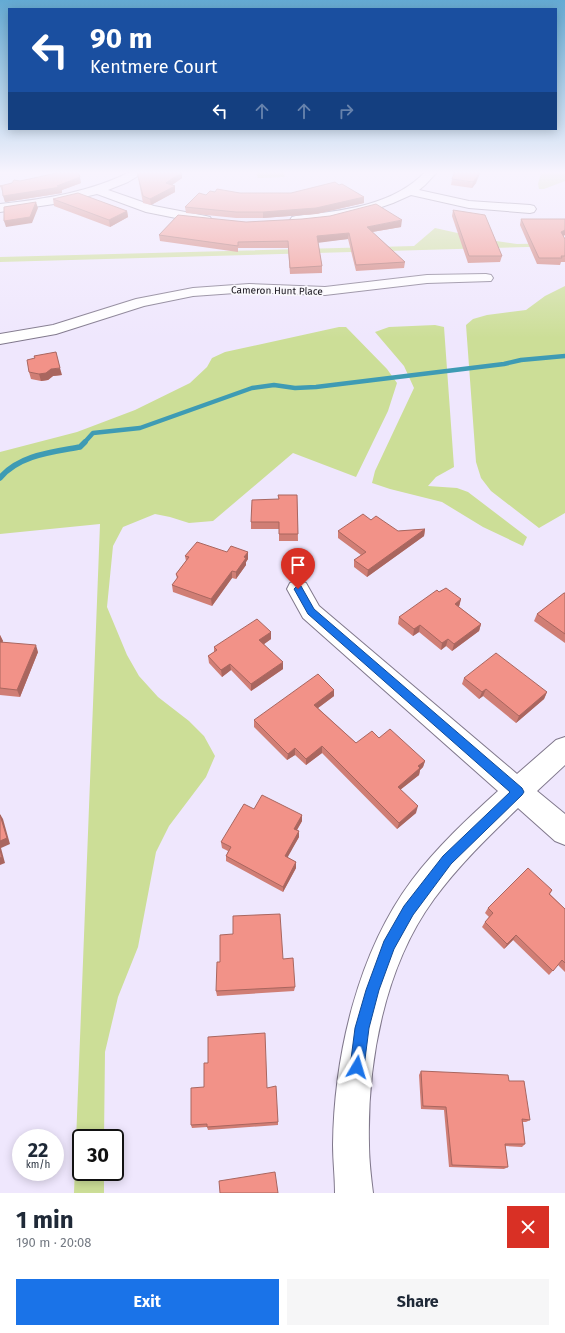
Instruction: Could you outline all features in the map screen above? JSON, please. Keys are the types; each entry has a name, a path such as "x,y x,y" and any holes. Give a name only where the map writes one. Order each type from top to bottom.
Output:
{"street":[{"name":"Cameron Hunt Place","path":"0,339 56,329 141,302 193,292 249,288 325,291 427,279 486,278"},
{"path":"298,589 311,612 565,832"},
{"path":"354,1193 350,1137 362,1028 372,990 389,945 408,910 443,864 565,748"}],"green space":[{"path":"435,228 489,240 517,244 565,243 565,246 0,262 0,257 414,246"},
{"path":"565,286 565,513 539,528 491,491 481,478 476,462 466,325 473,319 487,315 526,310 545,296"},
{"path":"435,325 444,327 454,467 436,477 428,486 457,488 468,492 527,537 523,546 483,527 442,502 372,483 375,471 414,388 404,366 375,332 389,327"},
{"path":"339,327 346,327 387,369 397,383 388,411 356,477 293,453 213,521 189,523 155,514 123,527 113,546 107,607 127,655 139,676 158,697 189,721 204,736 215,756 206,777 169,826 156,852 138,947 118,997 105,1052 104,1129 76,1129 100,524 0,534 0,452 77,432 135,410 190,383 207,367 212,358 225,352"},
{"path":"74,1181 104,1181 104,1193 74,1193"}],"building":[{"path":"167,227 369,227 367,227 405,262 356,265 349,233 317,236 322,266 290,268 288,241 238,242 238,246 159,235"},
{"path":"459,227 490,227 502,256 469,256"},
{"path":"525,227 565,227 565,230 561,232 565,239 565,256 561,256 562,258 539,258"},
{"path":"56,352 60,368 51,369 46,373 39,374 29,372 27,360 35,358 34,356"},
{"path":"278,495 297,495 298,534 279,534 279,522 251,522 252,500 279,499"},
{"path":"363,514 371,520 376,516 398,531 425,529 368,570 354,560 366,552 338,531"},
{"path":"197,542 227,552 231,546 248,552 244,557 246,558 236,572 232,571 211,599 172,585 178,577 176,574 189,557 185,556"},
{"path":"446,588 461,599 455,604 481,624 454,644 448,639 442,643 420,625 414,629 399,617 437,590 439,592"},
{"path":"565,593 565,634 537,614"},
{"path":"257,619 271,632 259,640 283,662 251,684 230,664 221,670 208,656 217,650 214,647"},
{"path":"0,642 36,645 17,690 0,688"},
{"path":"496,653 547,692 519,716 486,689 482,692 464,678"},
{"path":"318,674 334,690 314,705 356,743 372,731 379,738 390,729 425,761 418,766 420,768 398,787 418,806 399,823 322,746 306,759 295,748 288,754 254,720"},
{"path":"262,795 302,815 294,829 299,831 285,856 296,862 283,887 226,856 231,847 221,842 244,804 254,809"},
{"path":"0,815 7,838 0,841"},
{"path":"528,868 552,890 549,894 565,909 565,963 562,960 553,971 516,935 507,944 485,922 493,913 488,908"},
{"path":"280,914 283,959 293,958 295,987 216,991 217,962 220,962 220,935 233,934 233,916"},
{"path":"265,1033 267,1088 276,1086 278,1122 207,1127 207,1124 191,1125 191,1088 204,1087 204,1063 208,1063 208,1037"},
{"path":"421,1071 508,1075 509,1081 524,1081 530,1120 522,1119 525,1144 505,1144 508,1167 452,1165 446,1107 423,1106"},
{"path":"275,1172 278,1193 220,1193 219,1181"}],"waterway":[{"path":"84,443 93,433 140,428 252,388 274,385 295,388 316,387 504,364 521,360 565,356"},
{"path":"0,478 8,470 27,459 48,453 80,447 84,443"}],"route":[{"path":"298,589 311,612 518,792 447,860 431,878 408,910 389,945 372,990 362,1028 357,1067"}]}
